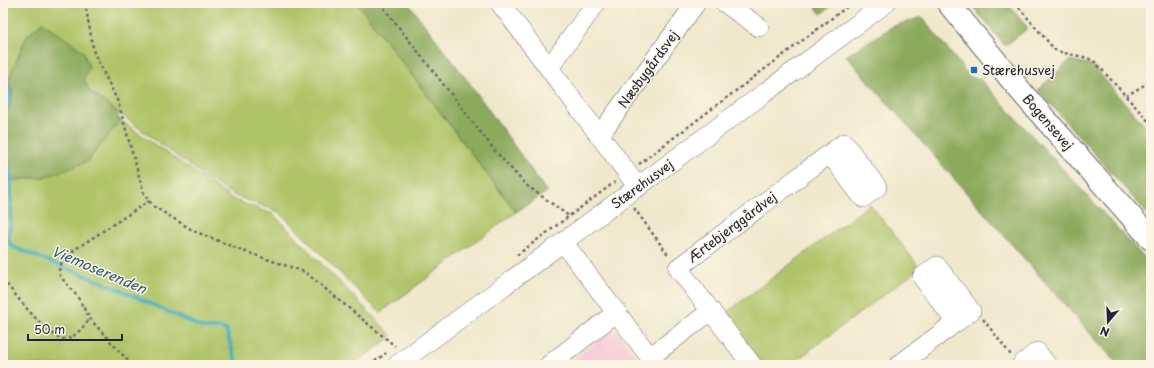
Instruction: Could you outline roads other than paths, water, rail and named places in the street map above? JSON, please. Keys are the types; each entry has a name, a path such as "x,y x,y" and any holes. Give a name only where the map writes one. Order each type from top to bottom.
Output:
{"main road":[{"name":"Bogensevej","path":"948,3 1024,95 1151,239"}],"street":[{"path":"500,3 599,136 630,186"},
{"path":"549,68 596,3"},
{"name":"Næsbygårdsvej","path":"599,136 696,3"},
{"path":"725,3 758,26"},
{"name":"Stærehusvej","path":"397,365 563,242 630,186 886,3"},
{"name":"Ærtebjerggårdvej","path":"752,365 678,268 830,154"},
{"path":"563,242 653,361 711,311"},
{"path":"899,365 971,311 937,266 922,277 956,322"},
{"path":"549,365 617,312"},
{"path":"1023,364 1037,352 1047,365"}],"water":[{"path":"3,77 8,82 12,92 12,98 3,120"}],"waterway":[{"name":"Viemoserenden","path":"3,164 11,167 11,223 8,239 11,246 121,290 203,328 220,328 226,330 237,365"}],"place":[{"name":"Stærehusvej","path":"974,70"}]}
